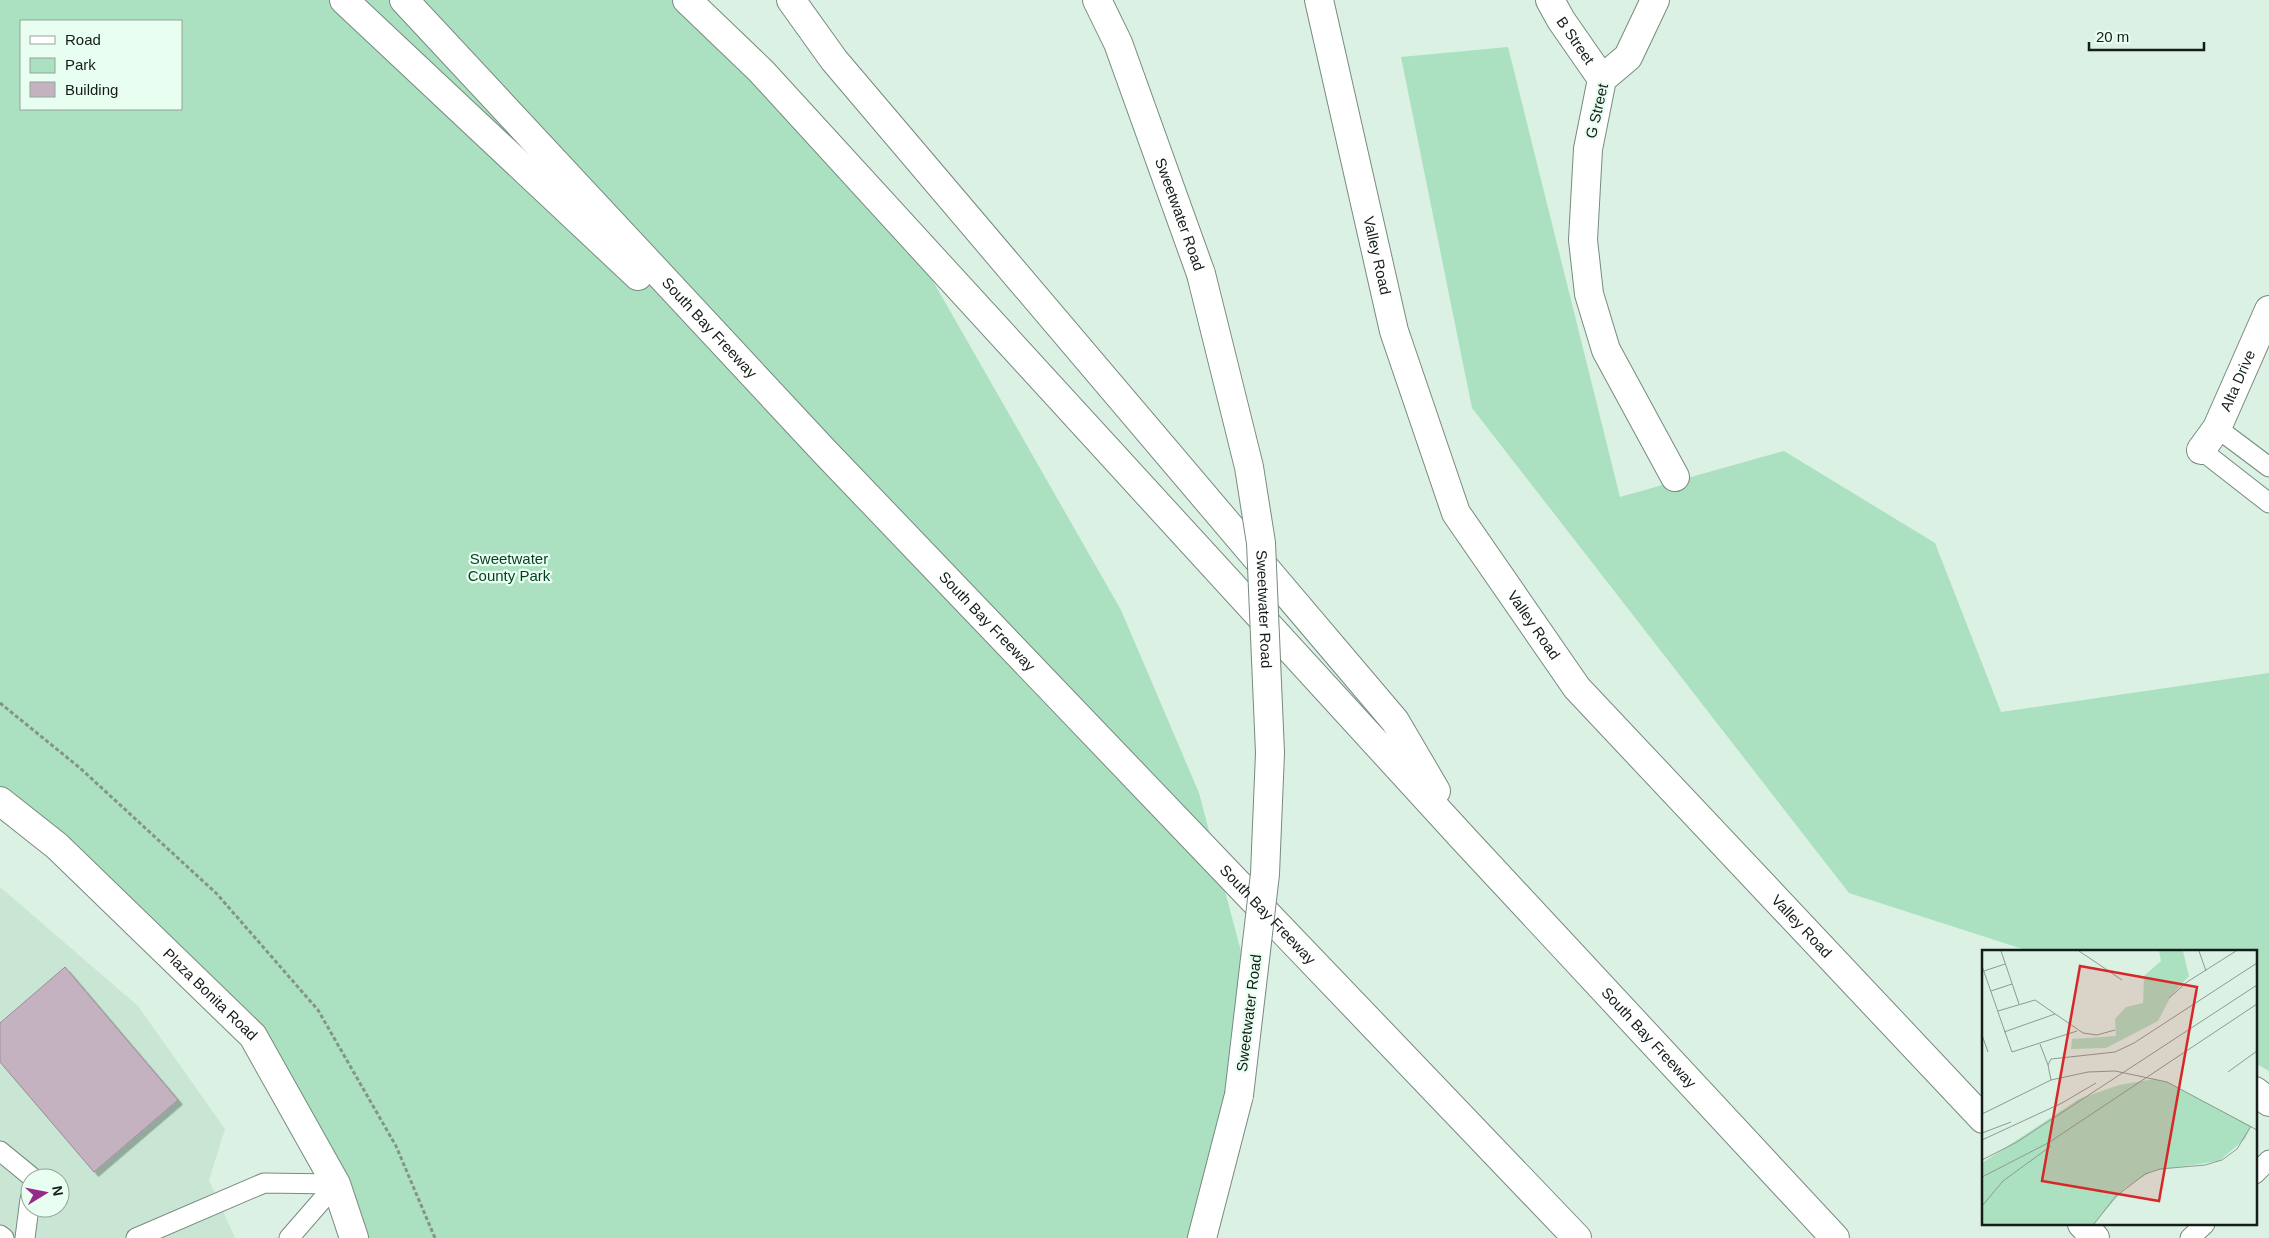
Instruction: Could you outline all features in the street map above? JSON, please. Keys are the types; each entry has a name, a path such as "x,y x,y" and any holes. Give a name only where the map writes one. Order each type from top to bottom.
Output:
{"main road":[{"path":"344,0 824,450"},
{"name":"South Bay Freeway","path":"404,0 824,450 1577,1238"},
{"name":"South Bay Freeway","path":"687,0 761,71 1463,838 1836,1238"},
{"path":"791,0 834,60 1395,721 1463,838"},
{"name":"Sweetwater Road","path":"1097,0 1118,43 1201,274 1249,466 1261,543 1270,753 1265,874 1239,1095 1202,1238"},
{"name":"Valley Road","path":"1319,0 1394,331 1456,513 1577,688 1982,1118"},
{"name":"B Street","path":"1550,0 1561,20 1602,79"},
{"name":"G Street","path":"1655,0 1628,57 1602,79 1588,150 1583,240 1589,294 1606,350 1675,477"},
{"name":"Alta Drive","path":"2209,439 2266,324"},
{"name":"Plaza Bonita Road","path":"0,801 57,846 253,1036 336,1184 354,1238"},
{"path":"2256,1092 2269,1102"},
{"path":"2084,1226 2095,1238"}],"lane":[{"path":"2209,439 2269,467"},
{"path":"2209,439 2269,503"},
{"path":"0,1152 20,1168"},
{"path":"2256,1173 2269,1160"},
{"path":"136,1238 264,1183 336,1184"},
{"path":"289,1238 336,1184"},
{"path":"25,1238 28,1218"},
{"path":"2190,1238 2203,1226"},
{"path":"0,1235 4,1238"}],"path":[{"path":"0,703 80,768 217,894 318,1010 396,1146 435,1238"}],"shaded area":[{"path":"0,887 138,1006 225,1129 209,1180 235,1238 0,1238"}],"green space":[{"name":"Sweetwater County Park","path":"0,0 693,0 902,227 1121,610 1199,793 1243,959 1208,1238 356,1238 252,1035 0,801"},
{"path":"1508,47 1620,497 1784,451 1935,543 2001,712 2269,673 2269,1071 2256,1064 2256,950 2026,950 1849,893 1472,408 1401,57"}],"building":[{"path":"65,967 178,1100 94,1172 0,1062 0,1023"}]}
